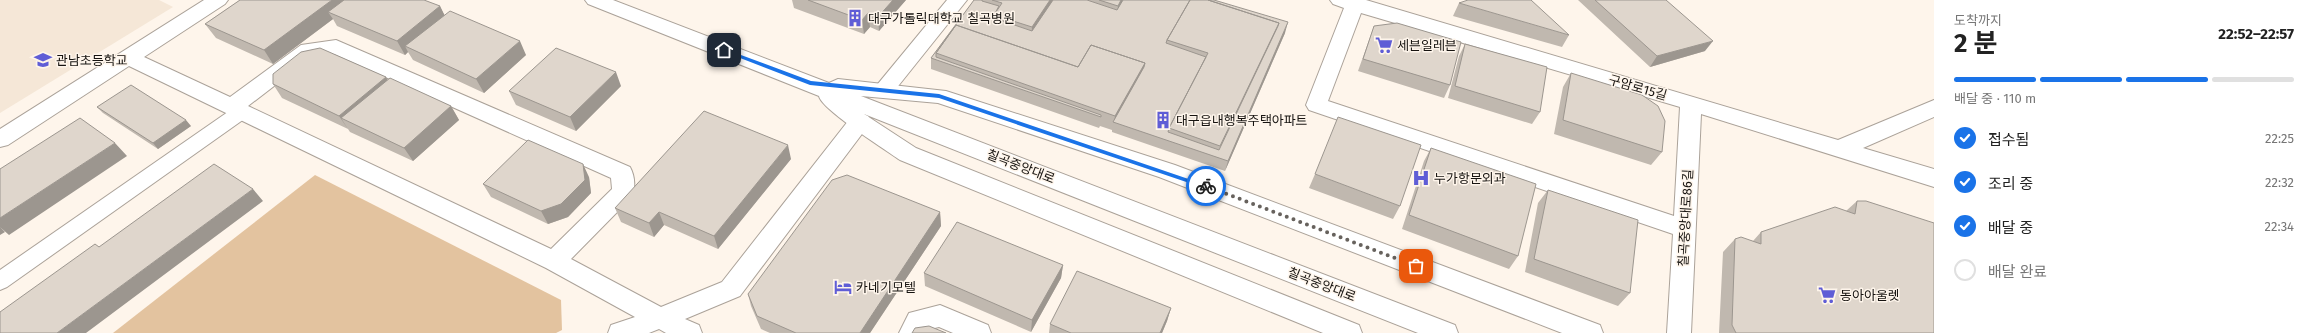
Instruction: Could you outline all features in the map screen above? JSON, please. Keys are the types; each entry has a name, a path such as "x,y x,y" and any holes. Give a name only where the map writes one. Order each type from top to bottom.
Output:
{"street":[{"path":"0,139 218,0"},
{"name":"칠곡중앙대로","path":"595,0 1446,333"},
{"path":"884,90 957,0"},
{"path":"1351,2 1316,105 1684,228"},
{"name":"구암로15길","path":"1351,2 1691,103 1839,150 1934,178"},
{"path":"236,109 308,50 336,47 622,173 623,192 554,261"},
{"path":"129,58 554,261 690,333"},
{"path":"810,83 939,96 1167,171 1591,333"},
{"path":"810,83 860,122 908,154 1350,333"},
{"name":"칠곡중앙대로86길","path":"1679,333 1691,103"},
{"path":"1839,150 1934,108"},
{"path":"620,333 731,288 860,122"},
{"path":"911,333 918,321 940,316 979,333"}],"lane":[{"path":"0,281 236,109"}],"shaded area":[{"name":"관남초등학교","path":"0,0 159,0 173,7 0,113"},
{"path":"315,175 561,300 562,330 556,333 113,333"}],"building":[{"path":"240,0 332,0 264,50 205,24"},
{"path":"344,0 424,0 440,6 397,41 328,12"},
{"path":"808,0 893,0 878,17 868,13 862,20"},
{"path":"974,0 982,0 999,6 994,18 1032,31 1053,0 1087,0 1117,10 1123,0 1190,0 1166,43 1206,57 1168,132 1219,150 1279,23 1208,0 1214,0 1288,22 1228,161 1113,122 1145,63 1091,45 1078,67 956,25 936,53 936,57 1101,115 1101,117 931,58"},
{"path":"992,0 1050,0 1032,27 994,15 1002,3"},
{"path":"1099,0 1121,0 1118,6"},
{"path":"1190,0 1208,0 1279,23 1220,146 1169,128 1208,53 1167,40"},
{"path":"1468,0 1531,0 1569,35 1459,3"},
{"path":"1595,0 1666,0 1713,41 1657,56"},
{"path":"450,11 520,41 476,79 405,46"},
{"path":"1397,23 1461,42 1450,85 1363,59 1374,26"},
{"path":"956,25 1078,67 1091,45 1145,63 1115,116 936,53"},
{"path":"1465,44 1547,67 1540,112 1455,86"},
{"path":"320,48 386,77 339,116 273,84 273,74 301,52"},
{"path":"556,48 616,72 570,117 509,91"},
{"path":"1571,73 1642,95 1658,106 1665,121 1662,152 1563,120"},
{"path":"390,78 451,106 404,148 341,118"},
{"path":"131,85 186,120 153,143 97,107"},
{"path":"704,111 788,145 714,236 659,212 649,223 615,208"},
{"path":"1338,117 1421,145 1400,206 1315,174"},
{"path":"80,118 115,143 0,218 0,169"},
{"path":"528,140 583,164 585,180 561,204 541,211 483,184"},
{"path":"1431,148 1536,184 1518,256 1409,215"},
{"path":"214,164 253,189 57,333 0,333 0,312 95,244 99,247"},
{"path":"847,175 940,212 860,333 796,333 757,316 748,294 832,180"},
{"path":"1548,190 1638,220 1630,293 1534,259"},
{"name":"동아아울렛","path":"1857,201 1866,201 1934,223 1934,333 1736,333 1732,325 1735,239 1741,237 1761,244 1761,232 1835,207 1855,214"},
{"path":"957,222 1063,265 1032,320 924,273"},
{"path":"1077,271 1171,308 1160,333 1071,333 1050,324"},
{"path":"929,326 946,333 912,333 915,328"}],"way so far":[{"path":"1206,186 1416,266"}],"place":[{"name":"대구가톨릭대학교 칠곡병원","path":"855,18"},
{"name":"세븐일레븐","path":"1384,45"},
{"name":"관남초등학교","path":"43,60"},
{"name":"대구읍내행복주택아파트","path":"1163,120"},
{"name":"누가항문외과","path":"1421,178"},
{"name":"카네기모텔","path":"843,287"},
{"name":"동아아울렛","path":"1827,295"}],"route":[{"path":"724,50 810,83 939,96 1167,171 1206,186"}]}
